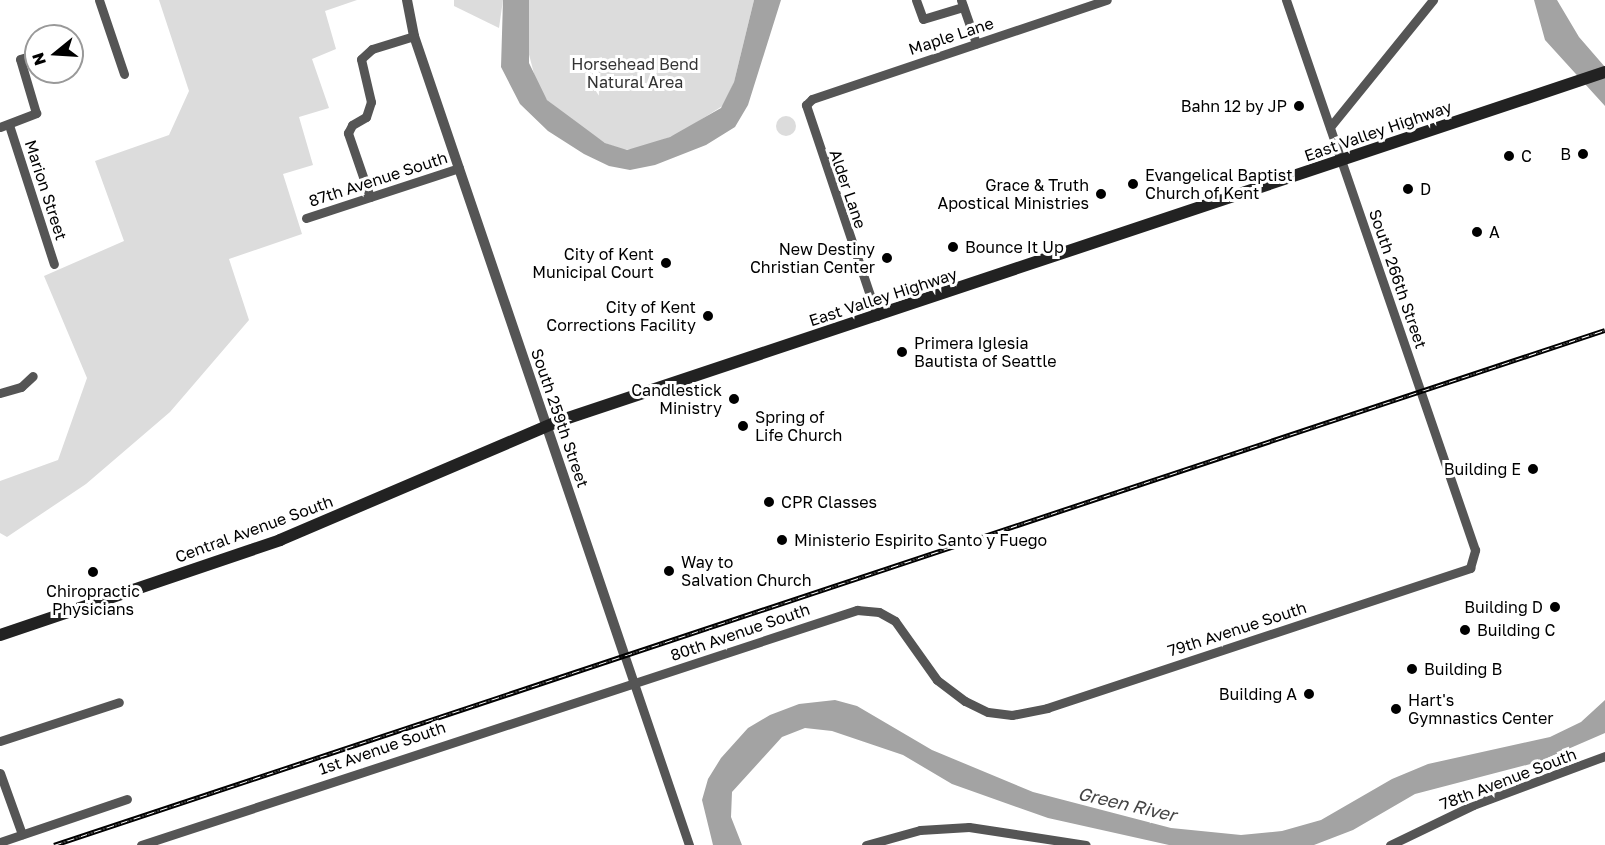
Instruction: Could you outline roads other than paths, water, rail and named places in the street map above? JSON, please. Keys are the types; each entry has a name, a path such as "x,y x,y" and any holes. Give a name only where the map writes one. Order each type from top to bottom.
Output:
{"main road":[{"name":"East Valley Highway","path":"547,426 1605,72"},
{"name":"Central Avenue South","path":"0,635 280,540 547,426"}],"street":[{"path":"99,0 124,74"},
{"name":"South 259th Street","path":"407,0 414,36 689,845"},
{"path":"916,0 923,19 962,3 976,43"},
{"name":"Maple Lane","path":"806,105 812,99 976,43 1081,4 1107,0"},
{"name":"South 266th Street","path":"1286,0 1475,550 1470,568"},
{"path":"1330,127 1433,0"},
{"path":"370,197 348,133 352,125 366,117 371,102 361,59 368,52 414,36"},
{"path":"24,58 20,59 24,72"},
{"path":"4,126 36,113 27,84"},
{"name":"Alder Lane","path":"806,105 877,316"},
{"name":"Marion Street","path":"4,126 54,264"},
{"name":"87th Avenue South","path":"306,218 459,168"},
{"path":"0,393 21,387 33,376"},
{"name":"79th Avenue South","path":"857,610 879,612 895,621 937,680 964,701 988,712 1012,715 1047,708 1470,568"},
{"name":"80th Avenue South","path":"634,684 857,610"},
{"name":"1st Avenue South","path":"141,845 543,710 634,684"},
{"path":"0,741 119,702"},
{"name":"78th Avenue South","path":"1390,845 1473,805 1605,756"},
{"path":"0,773 22,834"},
{"path":"0,842 127,799"},
{"path":"866,845 920,830 969,827 1086,845"}],"railway":[{"path":"54,845 1605,330"}],"place":[{"name":"Bahn 12 by JP","path":"1299,106"},
{"name":"B","path":"1583,154"},
{"name":"C","path":"1509,156"},
{"name":"Evangelical Baptist Church of Kent","path":"1133,184"},
{"name":"D","path":"1408,189"},
{"name":"Grace & Truth Apostical Ministries","path":"1101,194"},
{"name":"A","path":"1477,232"},
{"name":"Bounce It Up","path":"953,247"},
{"name":"New Destiny Christian Center","path":"887,258"},
{"name":"City of Kent Municipal Court","path":"666,263"},
{"name":"City of Kent Corrections Facility","path":"708,316"},
{"name":"Primera Iglesia Bautista of Seattle","path":"902,352"},
{"name":"Candlestick Ministry","path":"734,399"},
{"name":"Spring of Life Church","path":"743,426"},
{"name":"Building E","path":"1533,469"},
{"name":"CPR Classes","path":"769,502"},
{"name":"Ministerio Espirito Santo y Fuego","path":"782,540"},
{"name":"Way to Salvation Church","path":"669,571"},
{"name":"Chiropractic Physicians","path":"93,572"},
{"name":"Building D","path":"1555,607"},
{"name":"Building C","path":"1465,630"},
{"name":"Building B","path":"1412,669"},
{"name":"Building A","path":"1309,694"},
{"name":"Hart's Gymnastics Center","path":"1396,709"}],"park label":[{"name":"Horsehead Bend Natural Area","path":"635,73"}],"water label":[{"name":"Green River","path":"1127,804"}]}
